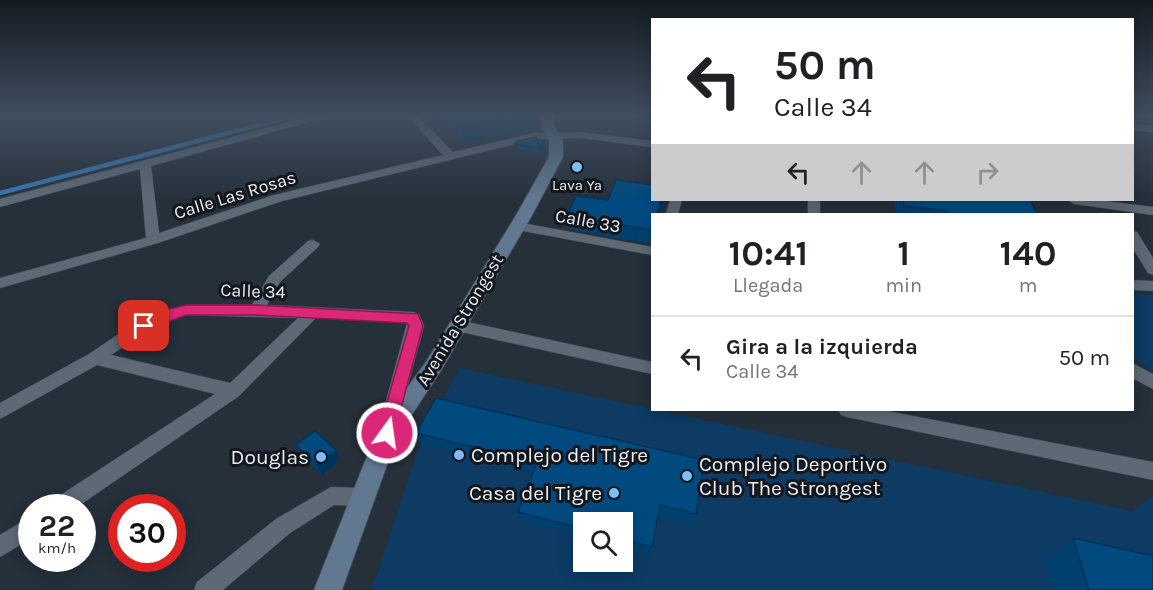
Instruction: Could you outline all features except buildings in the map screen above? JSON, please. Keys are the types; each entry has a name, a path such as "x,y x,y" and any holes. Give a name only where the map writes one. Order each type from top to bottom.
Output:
{"main road":[{"name":"Avenida Strongest","path":"328,590 387,433 433,367 517,226 556,157 556,145"}],"street":[{"path":"0,203 220,145"},
{"path":"439,145 450,156"},
{"name":"Calle Las Rosas","path":"0,283 153,240 278,198 499,145"},
{"path":"145,165 153,240"},
{"path":"1081,201 1153,211"},
{"name":"Calle 33","path":"517,226 651,251"},
{"path":"1134,238 1153,270"},
{"path":"256,310 274,279 314,244"},
{"path":"1134,285 1153,286"},
{"name":"Calle 34","path":"0,412 95,358 144,326 165,316 186,310 256,310 413,318 416,326 387,433"},
{"path":"79,494 233,391 312,313"},
{"path":"458,326 651,368"},
{"path":"95,358 233,391"},
{"path":"1134,370 1153,382"},
{"path":"857,411 887,414 1153,471"},
{"path":"205,590 283,526 331,496 362,497"},
{"path":"0,547 18,535"}],"shaded area":[{"path":"1134,295 1153,295 1153,372 1134,358"},
{"name":"Complejo Deportivo Club The Strongest","path":"460,368 651,409 651,411 662,411 1132,511 1153,496 1153,590 372,590 423,434"}],"waterway":[{"path":"0,193 184,145"}],"place":[{"name":"Lava Ya","path":"577,167"},
{"name":"Complejo del Tigre","path":"459,455"},
{"name":"Douglas","path":"321,457"},
{"name":"Complejo Deportivo Club The Strongest","path":"687,476"},
{"name":"Casa del Tigre","path":"614,493"}],"route":[{"path":"144,326 165,316 186,310 209,309 413,318 416,326 387,433"}]}
